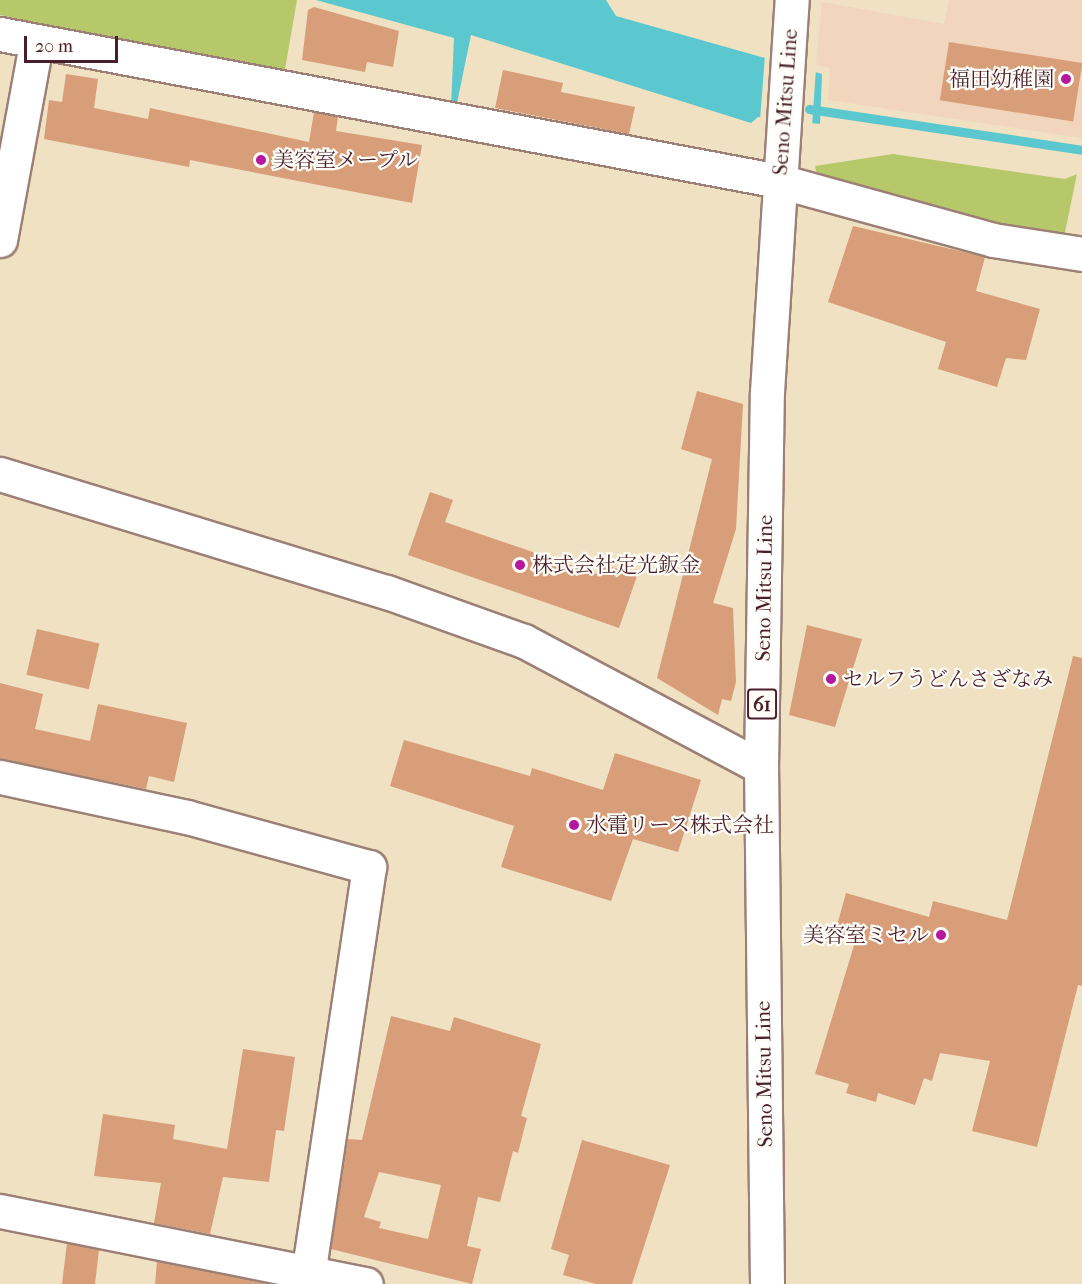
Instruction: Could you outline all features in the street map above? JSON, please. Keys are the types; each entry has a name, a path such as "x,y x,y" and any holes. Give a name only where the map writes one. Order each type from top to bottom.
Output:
{"street":[{"name":"Seno Mitsu Line","path":"767,1284 761,767 768,392 779,182 792,0"},
{"path":"0,34 36,43 779,182 993,240 1082,255"},
{"path":"0,240 36,43"},
{"path":"0,474 387,592 524,641 761,767"},
{"path":"0,777 187,817 369,867 308,1277"},
{"path":"0,1211 308,1277 366,1284"}],"shaded area":[{"path":"949,0 1082,0 1082,138 828,100 830,68 816,65 822,2 944,24"}],"green space":[{"path":"0,0 297,0 284,75 0,15"},
{"path":"893,154 1065,179 1077,174 1064,237 987,226 818,180 815,166"}],"water":[{"path":"316,0 606,0 616,16 822,74 820,124 758,117 751,123 471,35 456,108 451,107 454,38"}],"pier":[{"path":"765,55 816,69 812,126 760,120"}],"building":[{"path":"314,7 399,31 393,67 367,62 365,72 302,60 308,10"},
{"path":"949,42 1082,63 1073,121 940,100"},
{"path":"503,70 563,83 561,92 635,107 629,134 495,108"},
{"path":"66,74 98,79 94,108 148,119 150,108 309,142 314,112 338,117 336,131 422,145 412,203 190,160 189,167 44,139 49,100 62,102"},
{"path":"853,226 985,257 976,291 1040,309 1026,360 1006,358 997,387 938,369 946,342 828,302"},
{"path":"697,391 743,404 736,529 713,603 733,608 736,682 731,701 722,699 718,715 657,678 712,459 681,449"},
{"path":"430,492 453,500 445,522 597,574 601,563 637,576 619,628 408,555"},
{"path":"807,625 862,639 835,727 789,715"},
{"path":"37,629 99,643 89,689 26,675"},
{"path":"1073,656 1082,658 1082,986 1078,985 1037,1147 972,1131 990,1061 940,1053 932,1081 924,1078 915,1105 878,1093 876,1102 846,1093 849,1084 815,1074 855,942 834,936 846,893 929,917 933,901 1007,920"},
{"path":"0,683 43,694 35,729 90,741 98,704 187,723 174,782 149,776 146,789 0,759"},
{"path":"404,740 530,776 532,768 603,790 615,753 701,780 678,852 633,839 611,901 501,867 514,826 390,786"},
{"path":"391,1016 450,1031 454,1017 541,1044 521,1116 527,1118 518,1153 513,1151 500,1202 478,1197 467,1246 481,1249 472,1284 331,1249 348,1139 362,1140","holes":["379,1172 441,1185 428,1239 379,1228 381,1222 364,1217"]},
{"path":"243,1049 295,1057 284,1131 276,1130 269,1182 223,1177 210,1234 154,1223 161,1183 94,1176 103,1114 175,1125 173,1139 227,1149"},
{"path":"582,1140 670,1165 632,1284 596,1284 563,1275 569,1255 551,1249"},
{"path":"67,1243 99,1250 95,1284 62,1284"},
{"path":"157,1261 266,1283 266,1284 155,1284"}],"waterway":[{"path":"809,109 1082,150"}],"place":[{"name":"福田幼稚園","path":"1066,79"},
{"name":"美容室メープル","path":"261,160"},
{"name":"株式会社定光鈑金","path":"520,565"},
{"name":"セルフうどんさざなみ","path":"831,679"},
{"name":"水電リース株式会社","path":"574,825"},
{"name":"美容室ミセル","path":"941,935"}]}
